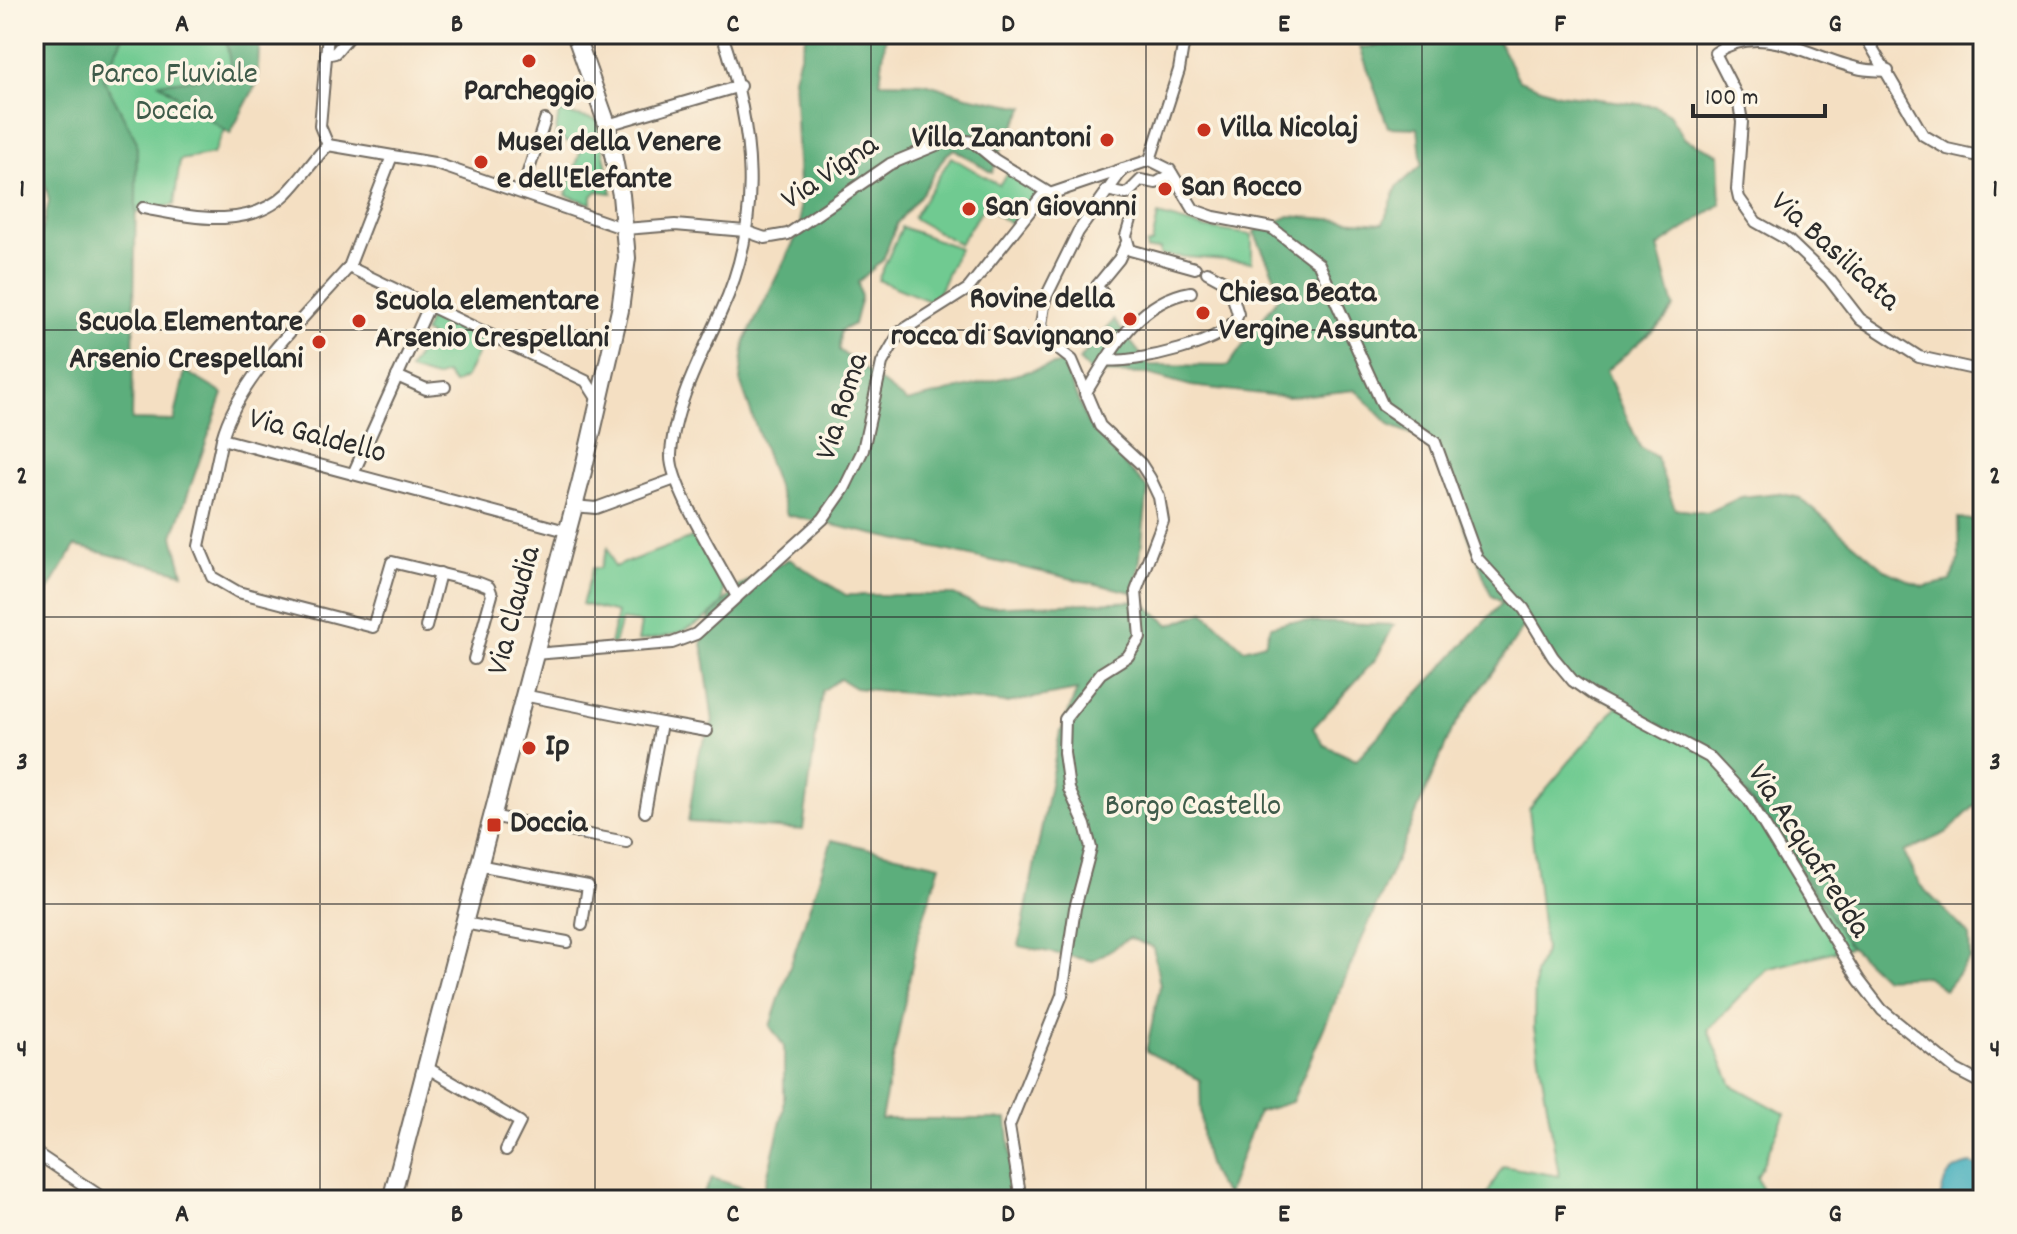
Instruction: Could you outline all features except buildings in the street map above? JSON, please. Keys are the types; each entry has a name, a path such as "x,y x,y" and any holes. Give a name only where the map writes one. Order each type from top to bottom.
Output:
{"main road":[{"name":"Via Claudia","path":"391,1200 573,506 620,310 627,258 613,143 575,34"}],"street":[{"path":"328,34 320,126 328,145"},
{"path":"326,55 335,53 351,34"},
{"path":"722,34 740,86 749,135 751,183 745,231 723,309 691,375 671,455 675,479 737,597"},
{"path":"1141,180 1156,183 1172,174 1164,165 1150,160 1179,70 1185,34"},
{"path":"1864,34 1923,135 1947,149 1983,157"},
{"name":"Via Basilicata","path":"1888,71 1858,69 1782,41 1749,40 1729,44 1715,53 1738,98 1742,122 1737,161 1739,198 1756,222 1788,240 1829,279 1860,319 1919,357 1983,371"},
{"path":"614,123 740,86"},
{"path":"522,191 545,120"},
{"name":"Via Vigna","path":"625,229 664,225 745,231 765,238 788,234 890,164 938,141 973,142 1049,193"},
{"path":"328,145 434,163 625,229"},
{"path":"143,208 242,218 270,207 328,145"},
{"path":"222,439 229,413 244,389 349,267 392,156"},
{"name":"Via Roma","path":"534,654 672,643 696,634 823,519 844,489 863,450 882,363 900,332 968,289 1034,204 1049,193 1150,160"},
{"path":"1021,1200 1009,1126 1062,995 1075,908 1091,848 1085,825 1069,789 1064,753 1065,719 1101,673 1128,656 1140,638 1136,591 1163,521 1159,497 1150,478 1141,464 1100,426 1072,360 1044,334 1040,316 1074,239 1123,169"},
{"name":"Via Acquafredda","path":"1172,174 1194,210 1272,228 1319,264 1383,406 1435,442 1477,558 1524,609 1553,657 1573,681 1593,695 1709,757 1730,777 1749,800 1859,980 1882,1010 1956,1070 1983,1084"},
{"path":"1106,190 1127,194 1141,180"},
{"path":"1136,199 1141,180"},
{"path":"1102,292 1096,287 1119,259 1132,216"},
{"path":"1126,244 1137,255 1195,268"},
{"path":"349,267 586,381 599,402"},
{"path":"1106,360 1118,361 1189,346 1227,332 1238,314 1229,284 1207,272"},
{"path":"1085,394 1137,319 1180,294 1191,292"},
{"path":"353,474 429,306"},
{"path":"397,376 426,389 445,387"},
{"path":"586,381 605,376"},
{"name":"Via Galdello","path":"474,659 491,591 479,583 392,562 373,627 225,586 203,563 199,546 222,439 566,531"},
{"path":"573,506 596,508 675,479"},
{"path":"426,627 440,573"},
{"path":"523,695 707,731"},
{"path":"645,812 661,723"},
{"path":"491,816 626,842"},
{"path":"478,865 588,886 582,925"},
{"path":"464,923 567,942"},
{"path":"426,1067 520,1122 506,1150"},
{"path":"36,1153 106,1200"}],"green space":[{"path":"34,34 124,34 103,78 137,142 132,420 174,421 185,371 223,394 173,536 183,573 75,546 34,615 34,264 49,201 34,138"},
{"name":"Parco Fluviale Doccia","path":"109,34 234,34 246,83 213,154 180,160 174,205 135,213 128,144 101,82"},
{"path":"225,34 260,34 257,83 230,134 159,83 232,75"},
{"path":"806,34 886,34 880,82 925,83 967,96 1025,107 1002,147 992,173 954,149 945,156 920,196 897,223 883,260 858,282 861,297 854,324 840,331 839,350 907,402 1062,363 1089,426 1148,489 1136,593 787,515 740,381 745,341 801,227 794,77"},
{"name":"Borgo Castello","path":"1497,39 1519,80 1558,94 1655,106 1669,114 1685,139 1719,154 1721,204 1658,247 1674,307 1664,321 1606,371 1640,447 1656,457 1675,509 1707,513 1741,497 1778,493 1800,498 1885,570 1923,587 1950,581 1959,559 1958,518 1983,522 1983,798 1946,833 1904,852 1920,885 1969,935 1970,959 1945,990 1926,976 1884,978 1847,943 1776,832 1722,765 1655,722 1568,683 1528,621 1452,730 1292,1102 1258,1112 1227,1195 1217,1184 1206,1157 1200,1080 1146,1051 1160,986 1153,947 1129,938 1093,961 1019,946 1059,737 1077,690 1007,703 855,688 840,679 822,691 803,830 688,822 698,754 713,722 702,642 710,617 739,586 789,559 846,595 954,595 979,607 1141,601 1170,625 1204,612 1244,649 1265,643 1271,626 1291,621 1394,625 1376,659 1313,728 1324,745 1356,760 1502,603 1491,595 1432,442 1391,426 1356,390 1288,397 1191,386 1148,374 1092,373 1079,360 1114,320 1149,365 1228,366 1282,292 1254,232 1289,216 1383,223 1397,187 1422,165 1418,128 1388,127 1360,47"},
{"path":"559,112 597,120 612,193 597,191 592,196 592,204 566,195 582,147 555,137"},
{"path":"951,157 999,185 1008,172 1042,192 1010,223 984,207 959,244 913,218"},
{"path":"1158,215 1205,228 1252,235 1252,262 1160,255 1160,249 1147,250 1146,245 1152,243"},
{"path":"902,227 959,248 934,303 878,280"},
{"path":"430,316 484,341 466,377 454,384 446,374 435,378 409,370 429,335 424,332"},
{"path":"697,536 724,589 723,603 694,626 651,639 638,641 641,623 621,620 614,644 610,644 617,613 582,604 593,568 600,568 608,548 614,567"},
{"path":"1617,706 1655,722 1722,765 1776,832 1851,947 1767,969 1708,1030 1732,1085 1785,1114 1757,1177 1766,1200 1484,1200 1503,1166 1559,1176 1534,1028 1535,974 1545,950 1529,809"},
{"path":"832,840 940,865 918,936 881,1119 1007,1119 1015,1200 700,1200 712,1178 763,1194 784,1109 784,1046 770,1026"}],"water":[{"path":"1971,1164 1977,1166 1975,1200 1940,1200 1948,1175 1957,1168"}],"tunnel":[{"path":"1132,216 1136,199"}],"place":[{"name":"Parcheggio","path":"529,61"},
{"name":"Villa Nicolaj","path":"1204,130"},
{"name":"Villa Zanantoni","path":"1107,140"},
{"name":"Musei della Venere e dell'Elefante","path":"481,162"},
{"name":"San Rocco","path":"1165,189"},
{"name":"San Giovanni","path":"969,209"},
{"name":"Chiesa Beata Vergine Assunta","path":"1203,313"},
{"name":"Rovine della rocca di Savignano","path":"1130,319"},
{"name":"Scuola elementare Arsenio Crespellani","path":"359,321"},
{"name":"Scuola Elementare Arsenio Crespellani","path":"319,342"},
{"name":"Ip","path":"529,748"},
{"name":"Doccia","path":"494,825"}]}
